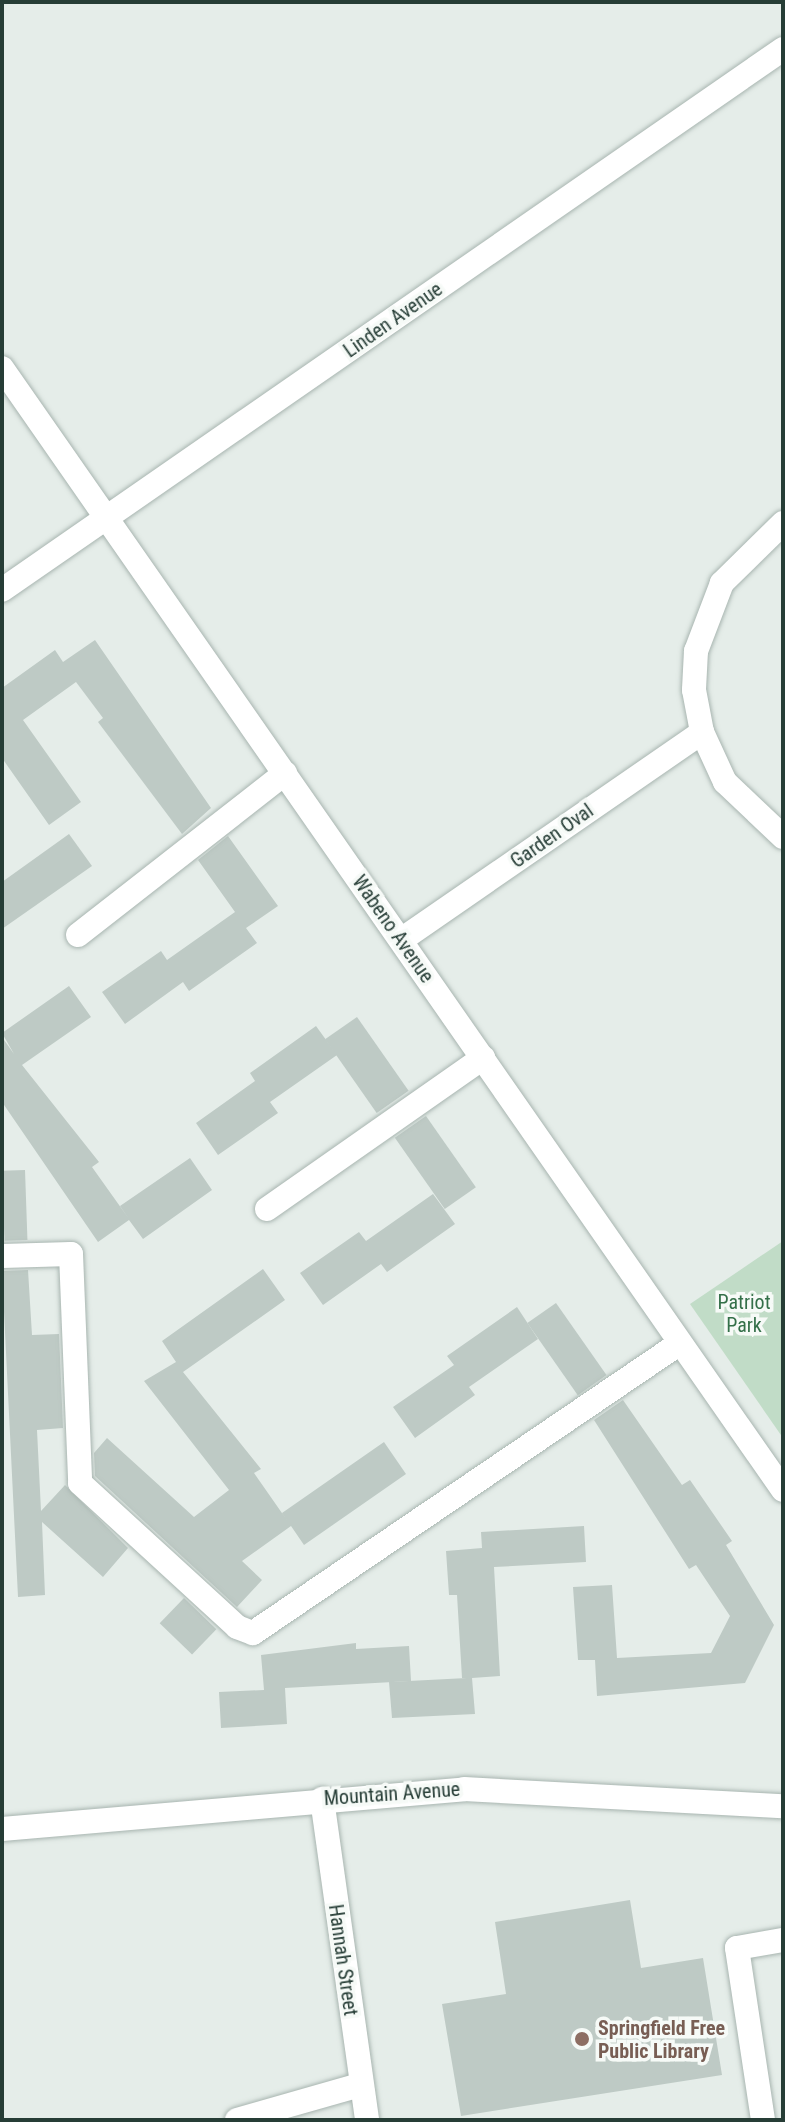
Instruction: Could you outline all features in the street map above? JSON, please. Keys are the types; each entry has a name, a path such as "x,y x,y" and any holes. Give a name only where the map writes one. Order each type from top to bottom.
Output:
{"street":[{"name":"Linden Avenue","path":"2,590 783,49"},
{"name":"Wabeno Avenue","path":"2,368 783,1490"},
{"path":"783,523 722,583 706,613 694,690 702,732 725,782 783,837"},
{"name":"Garden Oval","path":"401,940 702,732"},
{"path":"78,935 285,773"},
{"path":"267,1209 483,1058"},
{"path":"2,1256 71,1254 80,1483 237,1627 253,1633 680,1343"},
{"name":"Mountain Avenue","path":"2,1829 464,1789 783,1806"},
{"name":"Hannah Street","path":"322,1799 367,2120"},
{"path":"763,2120 737,1948 783,1940"},
{"path":"237,2120 360,2085"}],"green space":[{"name":"Patriot Park","path":"783,1241 783,1438 690,1304"}],"building":[{"path":"95,640 211,808 182,834 98,722 103,718 76,682 23,720 81,802 49,825 2,758 2,688 55,650 63,662"},
{"path":"69,834 92,866 2,929 2,882"},
{"path":"228,836 278,906 246,928 257,943 189,991 183,982 125,1024 102,992 161,951 167,960 235,912 198,860"},
{"path":"69,986 91,1017 22,1065 99,1162 92,1167 129,1219 120,1206 190,1158 212,1190 143,1239 129,1220 98,1242 2,1102 2,1037 14,1054 2,1033"},
{"path":"357,1017 409,1091 377,1113 325,1039"},
{"path":"316,1026 337,1055 270,1102 278,1113 218,1155 196,1123 255,1081 250,1073"},
{"path":"426,1116 476,1187 445,1209 395,1138"},
{"path":"25,1170 27,1240 4,1241 2,1171"},
{"path":"433,1194 455,1224 387,1272 381,1264 323,1305 300,1273 359,1232 366,1241"},
{"path":"263,1269 285,1300 183,1372 261,1469 254,1473 291,1526 242,1561 262,1580 237,1607 95,1476 94,1453 107,1438 194,1517 229,1490 144,1381 176,1362 162,1341"},
{"path":"28,1270 32,1335 59,1334 63,1428 37,1430 41,1511 65,1485 128,1548 103,1577 42,1522 45,1595 18,1597 2,1271"},
{"path":"556,1303 606,1375 578,1395 527,1323"},
{"path":"517,1307 538,1339 469,1387 475,1395 415,1438 393,1407 454,1365 447,1356"},
{"path":"623,1400 682,1485 690,1480 732,1541 726,1545 774,1625 745,1683 597,1696 595,1660 578,1660 573,1587 612,1585 617,1658 711,1653 730,1616 696,1565 689,1569 594,1420"},
{"path":"384,1442 406,1474 304,1545 282,1513"},
{"path":"584,1526 586,1562 494,1567 500,1676 472,1678 475,1714 392,1718 389,1682 467,1678 462,1678 457,1595 449,1595 446,1551 482,1548 481,1532"},
{"path":"184,1598 216,1629 192,1654 160,1623"},
{"path":"356,1643 356,1649 409,1646 411,1681 285,1688 287,1724 221,1728 219,1692 264,1690 261,1655"},
{"name":"Springfield Free Public Library","path":"630,1900 641,1968 703,1958 722,2075 461,2116 442,2004 506,1994 495,1922"}],"place":[{"name":"Springfield Free Public Library","path":"582,2039"}]}
